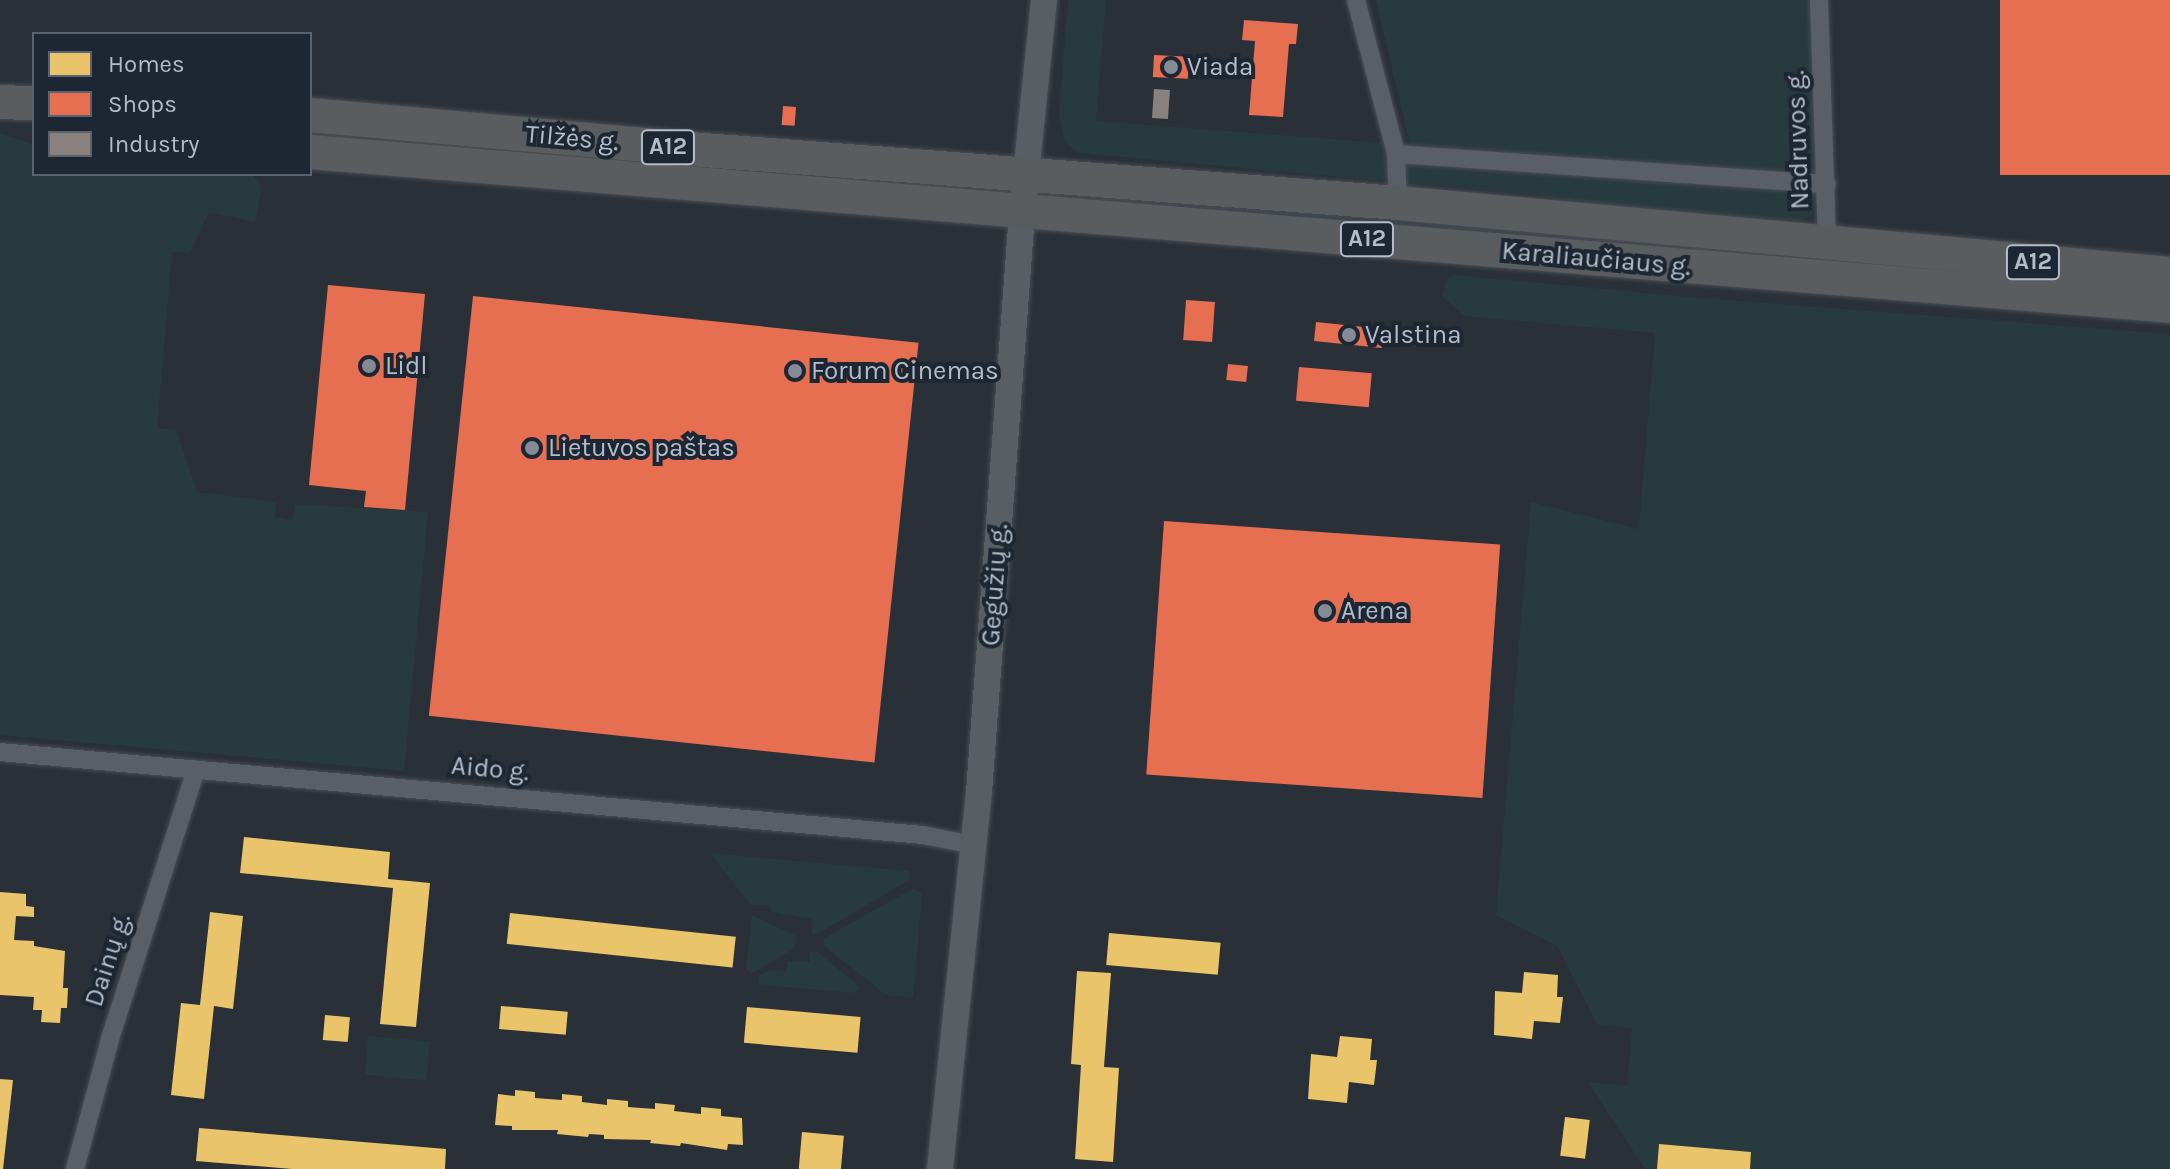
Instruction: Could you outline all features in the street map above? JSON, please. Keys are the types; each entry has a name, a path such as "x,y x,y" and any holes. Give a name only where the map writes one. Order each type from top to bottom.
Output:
{"highway":[{"name":"Tilžės g.","path":"312,115 678,148 1026,173"},
{"name":"Tilžės g.","path":"312,152 1022,213"},
{"name":"Karaliaučiaus g.","path":"1026,173 1398,203 2170,274"},
{"name":"Karaliaučiaus g.","path":"1022,213 1167,221 2170,306"}],"main road":[{"name":"Gegužių g.","path":"940,1169 974,845 1022,213 1044,0"}],"street":[{"path":"1356,0 1396,154 1398,203"},
{"name":"Nadruvos g.","path":"1819,0 1828,278"},
{"path":"1396,154 1827,184"},
{"name":"Aido g.","path":"0,752 908,833 974,845"},
{"name":"Dainų g.","path":"75,1169 110,1039 196,769"}],"green space":[{"path":"1068,0 1106,0 1096,121 1410,145 1376,0 1813,0 1818,200 1812,214 1796,226 1692,219 1529,194 1078,153 1065,142 1059,114"},
{"path":"0,133 32,144 32,176 254,176 262,187 255,222 209,212 190,253 172,252 157,428 176,430 197,492 276,502 275,517 292,520 295,504 428,512 404,771 0,735"},
{"path":"1091,193 2052,277 2052,283 1090,199"},
{"path":"1455,275 1688,297 2170,334 2170,1169 1750,1169 1751,1152 1659,1144 1657,1169 1645,1169 1588,1082 1627,1086 1632,1028 1597,1024 1557,946 1496,915 1531,502 1639,529 1655,333 1464,316 1442,296 1447,279"},
{"path":"710,853 909,871 911,879 819,933 812,933 812,919 772,912 770,905 751,905"},
{"path":"914,888 922,894 913,997 886,995 824,946 824,938"},
{"path":"752,915 796,936 794,949 752,973 746,970"},
{"path":"816,951 860,987 858,993 758,985 759,976 770,970 786,972 788,961 810,962 810,952"},
{"path":"368,1036 430,1041 426,1080 365,1075"}],"building: Homes":[{"path":"244,837 390,852 388,879 430,883 416,1027 380,1024 393,888 240,873"},
{"path":"0,892 26,894 26,906 34,907 34,917 16,916 14,940 34,941 34,946 65,951 63,988 68,988 67,1008 61,1008 60,1023 41,1022 42,1010 33,1010 34,997 0,995"},
{"path":"210,912 243,916 233,1009 214,1006 204,1099 171,1095 181,1003 200,1005"},
{"path":"510,913 736,937 733,968 507,944"},
{"path":"1109,933 1221,943 1218,975 1106,965"},
{"path":"1077,971 1111,973 1104,1067 1119,1068 1113,1162 1075,1159 1081,1065 1071,1064"},
{"path":"1524,972 1558,975 1557,997 1563,997 1560,1023 1534,1021 1532,1039 1494,1035 1495,991 1522,993"},
{"path":"501,1006 568,1012 566,1035 499,1029"},
{"path":"747,1007 861,1017 857,1053 744,1043"},
{"path":"325,1015 350,1017 348,1042 323,1040"},
{"path":"1340,1036 1372,1039 1370,1060 1377,1060 1374,1085 1349,1082 1347,1103 1308,1099 1311,1054 1337,1057"},
{"path":"0,1079 13,1080 3,1169 0,1169"},
{"path":"515,1090 535,1092 535,1098 562,1100 562,1094 582,1096 582,1102 607,1105 607,1099 628,1101 628,1107 655,1109 655,1103 675,1105 674,1111 701,1114 701,1107 721,1109 721,1116 742,1118 743,1145 728,1144 727,1150 681,1143 680,1146 650,1143 651,1140 604,1139 604,1135 557,1134 558,1130 512,1130 512,1126 495,1125 498,1094 515,1096"},
{"path":"1565,1117 1590,1120 1585,1159 1560,1156"},
{"path":"199,1128 446,1149 445,1169 292,1169 196,1161"},
{"path":"802,1132 844,1136 841,1169 799,1169"},
{"path":"1659,1144 1751,1152 1750,1169 1657,1169"}],"building: Shops":[{"path":"2000,0 2170,0 2170,175 2000,175"},
{"path":"1244,20 1298,24 1296,44 1289,44 1283,117 1249,115 1255,41 1242,40"},
{"name":"Viada","path":"1154,55 1189,57 1188,79 1153,77"},
{"path":"783,106 796,107 795,126 782,125"},
{"name":"Lidl","path":"328,285 425,294 405,510 364,507 366,491 309,485"},
{"path":"473,296 919,343 874,763 429,716"},
{"path":"1186,300 1215,302 1212,342 1183,340"},
{"name":"Valstina","path":"1316,322 1384,329 1382,348 1314,341"},
{"path":"1228,364 1248,366 1246,382 1226,380"},
{"path":"1299,367 1372,373 1369,407 1296,401"},
{"name":"Arena","path":"1164,521 1500,545 1482,798 1146,774"}],"building: Industry":[{"path":"1154,89 1170,90 1168,119 1152,118"}],"place":[{"name":"Viada","path":"1171,67"},
{"name":"Valstina","path":"1349,335"},
{"name":"Lidl","path":"369,366"},
{"name":"Forum Cinemas","path":"795,371"},
{"name":"Lietuvos paštas","path":"532,448"},
{"name":"Arena","path":"1325,611"}]}
